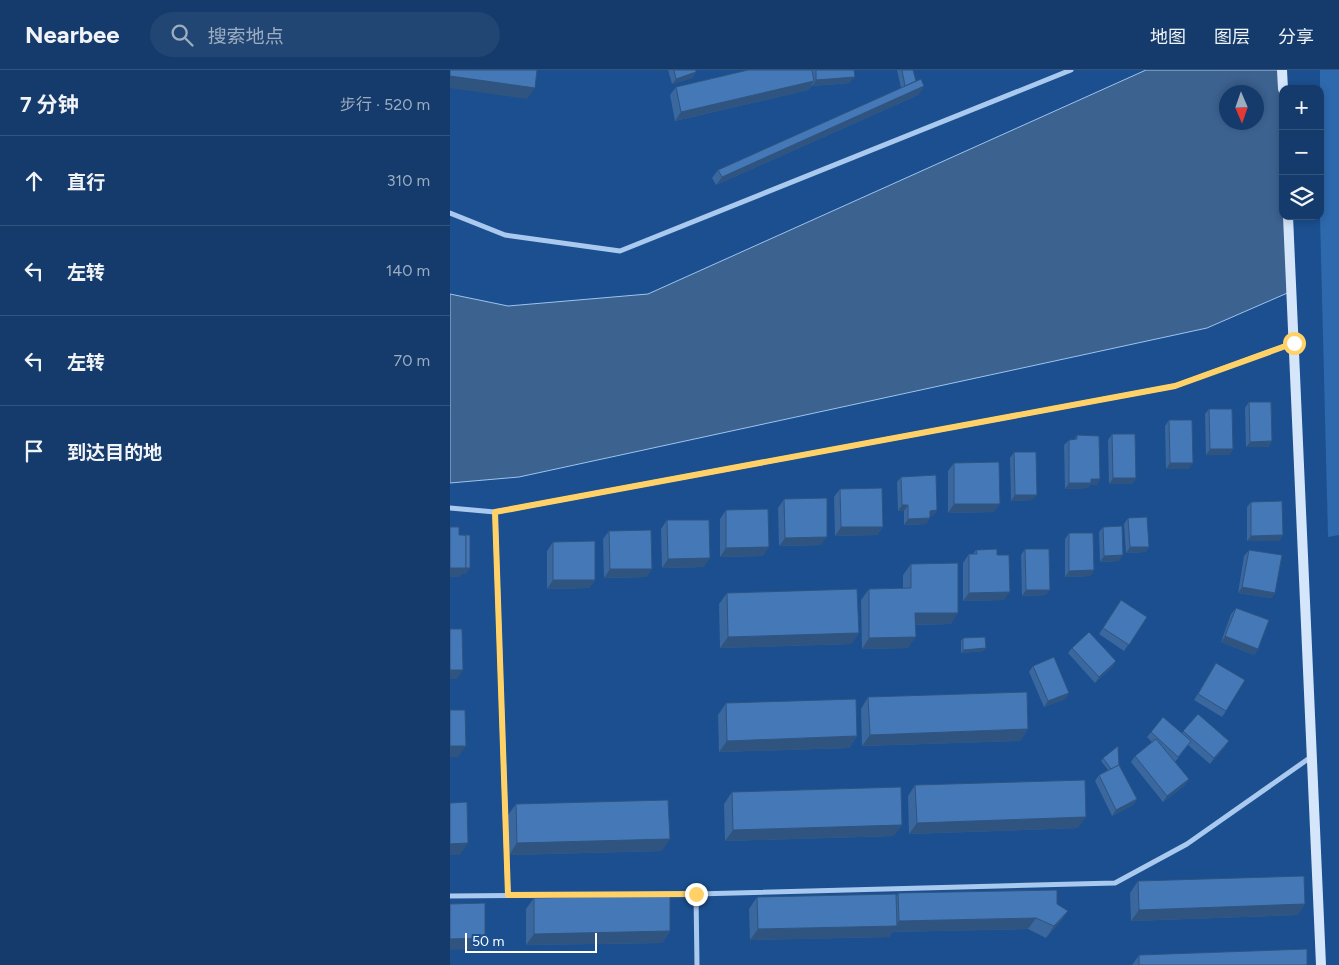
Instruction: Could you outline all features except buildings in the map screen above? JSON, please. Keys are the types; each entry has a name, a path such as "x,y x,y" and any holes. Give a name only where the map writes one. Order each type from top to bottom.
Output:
{"street":[{"path":"450,213 505,235 620,251 1071,70"},
{"path":"1282,70 1283,85"},
{"path":"1288,220 1321,965"},
{"path":"450,508 495,512 1175,386 1294,343"},
{"path":"495,512 508,895"},
{"path":"450,896 696,894 1115,883 1187,844 1312,756"},
{"path":"696,894 697,965"}],"shaded area":[{"path":"1146,70 1282,70 1282,85 1279,85 1279,220 1288,220 1292,291 1207,328 519,477 450,483 450,294 508,306 648,294"},
{"path":"1320,70 1339,70 1339,535 1328,537 1320,220 1324,220 1324,85 1320,85"}],"route":[{"path":"696,894 508,895 495,512 1175,386 1294,343"}]}
